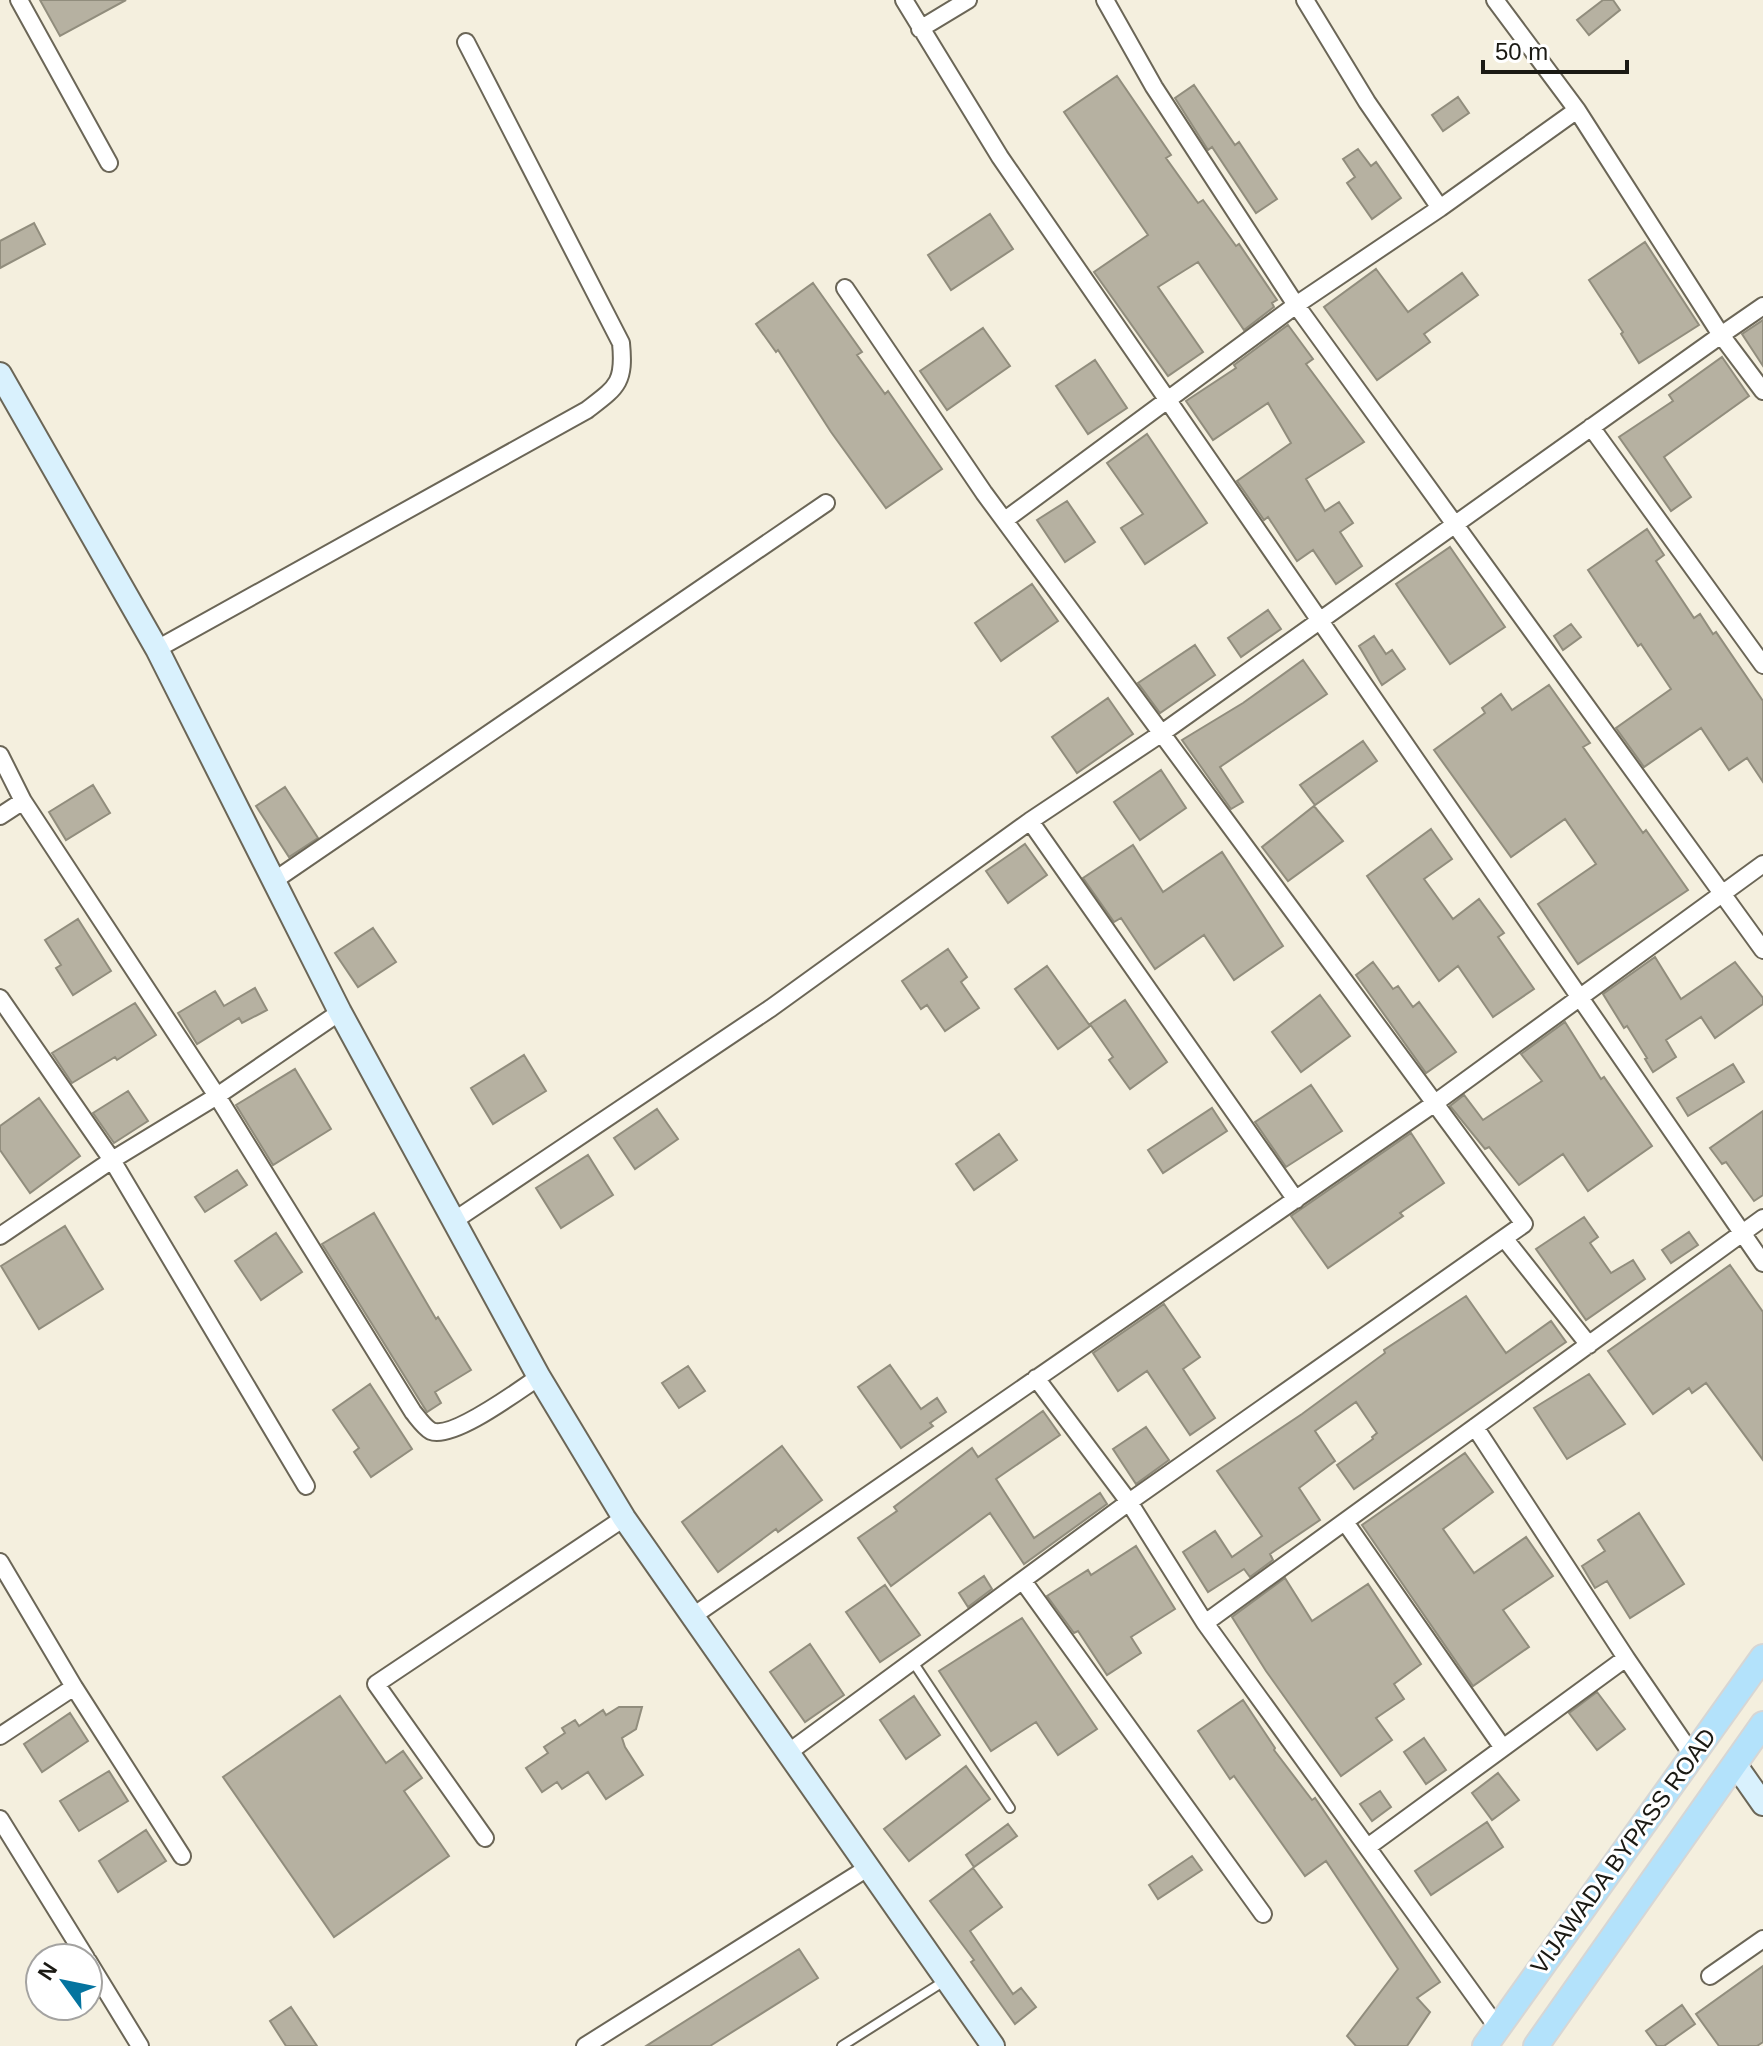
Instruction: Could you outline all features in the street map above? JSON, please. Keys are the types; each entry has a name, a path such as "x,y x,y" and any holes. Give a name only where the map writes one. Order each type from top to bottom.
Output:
{"main road":[{"name":"VIJAWADA BYPASS ROAD","path":"1491,2036 1763,1657"},
{"name":"VIJAWADA BYPASS ROAD","path":"1536,2046 1763,1724"}],"street":[{"path":"19,0 109,163"},
{"path":"904,0 1000,157 1763,1263"},
{"path":"920,29 968,0"},
{"path":"1105,0 1154,87 1296,305 1763,950"},
{"path":"1305,0 1367,102 1440,208"},
{"path":"1495,0 1577,110 1721,335 1763,391"},
{"path":"157,649 587,410 614,389 623,366 621,343 466,42"},
{"path":"1005,520 1296,305 1440,208 1577,110"},
{"path":"789,1752 1129,1502 1524,1224 1005,520 845,288"},
{"path":"455,1220 771,1008 1030,821 1162,733 1763,306"},
{"path":"0,374 157,649 340,1012 539,1377 624,1518 993,2046"},
{"path":"1591,427 1763,665"},
{"path":"275,880 826,503"},
{"path":"0,755 23,801 217,1096 413,1412 429,1430 442,1433 460,1427 539,1377"},
{"path":"0,816 23,801"},
{"path":"1030,821 1296,1200"},
{"path":"693,1616 1435,1103 1763,864"},
{"path":"0,998 112,1160 306,1486"},
{"path":"0,1236 112,1160 217,1096 340,1012"},
{"path":"1205,1623 1763,1218"},
{"path":"1504,1238 1589,1345"},
{"path":"1036,1378 1129,1502 1205,1623 1369,1846 1491,2036"},
{"path":"1475,1427 1693,1756"},
{"path":"485,1838 376,1684 624,1518"},
{"path":"1345,1522 1503,1748"},
{"path":"0,1562 74,1687 182,1856"},
{"path":"1023,1581 1263,1914"},
{"path":"1369,1846 1626,1658"},
{"path":"0,1736 74,1687"},
{"path":"1735,1764 1763,1804"},
{"path":"0,1819 76,1942"},
{"path":"585,2046 869,1867"},
{"path":"1710,1976 1763,1939"},
{"path":"104,1988 140,2046"}],"lane":[{"path":"913,1662 1010,1808"},
{"path":"842,2046 946,1980"}],"building":[{"path":"40,0 126,0 60,36"},
{"path":"1603,0 1613,0 1620,10 1589,35 1577,20"},
{"path":"1117,76 1171,155 1166,158 1198,203 1203,200 1236,246 1239,244 1277,300 1272,303 1274,307 1244,330 1198,262 1158,287 1203,352 1168,376 1094,272 1148,235 1064,112"},
{"path":"1194,85 1235,145 1239,142 1277,199 1256,213 1212,147 1208,150 1175,98"},
{"path":"1458,97 1469,113 1443,131 1432,115"},
{"path":"1358,149 1371,166 1376,162 1401,198 1372,219 1347,183 1355,177 1343,159"},
{"path":"990,214 1013,249 951,290 928,255"},
{"path":"34,223 45,244 0,268 0,241"},
{"path":"1645,242 1699,325 1639,363 1589,280"},
{"path":"1376,269 1408,312 1462,273 1478,295 1424,334 1430,342 1377,380 1324,307"},
{"path":"813,283 862,352 857,355 885,394 888,391 942,469 886,508 831,432 778,350 776,352 756,324"},
{"path":"1763,320 1763,366 1742,334"},
{"path":"1288,325 1313,359 1306,364 1364,442 1306,479 1325,511 1339,502 1353,523 1340,532 1362,566 1336,584 1313,550 1297,561 1268,517 1264,520 1237,481 1291,443 1268,403 1213,440 1186,401 1236,368 1234,365"},
{"path":"983,328 1010,366 947,410 920,371"},
{"path":"1722,357 1749,396 1664,457 1691,497 1671,511 1619,437 1673,401 1669,395"},
{"path":"1095,360 1127,408 1088,434 1056,386"},
{"path":"1147,434 1207,523 1145,564 1121,528 1143,514 1107,463"},
{"path":"1067,501 1095,542 1065,562 1037,520"},
{"path":"1647,529 1664,555 1656,561 1694,618 1700,614 1713,634 1716,632 1763,701 1763,782 1747,758 1729,770 1701,728 1644,767 1616,728 1671,689 1641,644 1638,646 1588,570"},
{"path":"1450,547 1505,627 1450,664 1396,584"},
{"path":"1032,584 1058,621 1001,661 975,623"},
{"path":"1268,610 1281,629 1241,657 1228,638"},
{"path":"1571,624 1581,637 1563,650 1554,636"},
{"path":"1374,636 1386,654 1392,650 1405,669 1382,685 1359,646"},
{"path":"1195,645 1215,675 1160,713 1138,683"},
{"path":"1303,660 1327,694 1220,767 1243,802 1231,809 1182,740 1243,703"},
{"path":"1549,685 1590,743 1583,747 1643,833 1646,830 1688,890 1578,964 1538,904 1596,864 1565,819 1511,857 1434,750 1485,713 1482,708 1501,694 1512,710"},
{"path":"1108,698 1133,734 1077,773 1052,737"},
{"path":"1363,741 1377,761 1315,805 1300,785"},
{"path":"1161,770 1186,808 1140,840 1114,802"},
{"path":"93,785 110,813 66,840 49,812"},
{"path":"285,787 318,838 289,857 256,806"},
{"path":"1314,806 1343,841 1288,881 1262,847"},
{"path":"1431,829 1452,859 1424,879 1453,919 1479,899 1504,933 1498,937 1534,989 1493,1017 1458,966 1439,981 1367,876"},
{"path":"1025,844 1047,875 1008,903 986,871"},
{"path":"1133,845 1163,892 1222,852 1283,946 1234,980 1204,935 1155,969 1121,918 1114,922 1083,878"},
{"path":"78,919 111,971 73,995 56,968 61,965 45,940"},
{"path":"373,928 396,962 358,987 335,953"},
{"path":"948,949 967,977 961,982 979,1008 945,1031 927,1005 921,1009 902,981"},
{"path":"1655,957 1681,999 1735,962 1763,998 1763,1004 1715,1038 1701,1017 1666,1040 1676,1057 1653,1072 1627,1026 1624,1028 1603,994"},
{"path":"1373,962 1393,989 1398,986 1413,1007 1419,1002 1456,1052 1426,1073 1356,975"},
{"path":"1047,966 1090,1026 1058,1049 1015,989"},
{"path":"255,988 267,1010 242,1023 239,1018 197,1044 178,1013 215,991 224,1006"},
{"path":"1320,995 1350,1036 1301,1072 1272,1032"},
{"path":"1125,1000 1167,1062 1130,1089 1109,1060 1113,1057 1090,1024"},
{"path":"135,1003 156,1035 72,1083 52,1053"},
{"path":"1565,1022 1601,1079 1604,1077 1652,1146 1588,1191 1563,1154 1519,1185 1489,1147 1485,1149 1450,1106 1464,1095 1483,1120 1542,1081 1521,1054"},
{"path":"524,1055 546,1091 493,1124 471,1088"},
{"path":"1733,1064 1744,1082 1688,1116 1677,1098"},
{"path":"295,1069 331,1129 273,1165 236,1105"},
{"path":"1311,1085 1342,1131 1286,1167 1255,1122"},
{"path":"128,1091 148,1121 114,1143 93,1113"},
{"path":"39,1098 80,1156 30,1193 0,1150 0,1126"},
{"path":"1212,1108 1227,1131 1163,1173 1148,1150"},
{"path":"657,1109 678,1139 635,1169 614,1138"},
{"path":"1763,1111 1763,1195 1754,1201 1726,1162 1722,1164 1710,1148"},
{"path":"1411,1133 1444,1183 1328,1268 1291,1216"},
{"path":"999,1134 1017,1160 974,1190 956,1164"},
{"path":"588,1155 613,1195 561,1228 536,1188"},
{"path":"237,1170 247,1185 205,1212 195,1197"},
{"path":"374,1213 436,1319 438,1317 471,1370 435,1392 441,1403 427,1412 322,1244"},
{"path":"1584,1217 1598,1237 1590,1243 1611,1273 1633,1260 1645,1279 1586,1320 1536,1249"},
{"path":"65,1226 103,1289 39,1329 1,1266"},
{"path":"1689,1232 1698,1245 1671,1263 1662,1250"},
{"path":"276,1233 302,1272 261,1300 235,1261"},
{"path":"1730,1265 1763,1312 1763,1460 1706,1383 1692,1393 1689,1388 1653,1414 1608,1351"},
{"path":"1466,1296 1506,1353 1551,1321 1566,1342 1354,1489 1337,1465 1377,1433 1356,1402 1315,1431 1335,1461 1299,1488 1320,1520 1270,1554 1273,1560 1250,1577 1244,1569 1208,1592 1183,1552 1215,1531 1232,1557 1262,1536 1217,1471 1302,1414 1385,1353 1384,1350"},
{"path":"1164,1304 1200,1357 1183,1369 1215,1418 1190,1435 1147,1371 1118,1391 1093,1353"},
{"path":"890,1365 921,1409 937,1398 946,1412 930,1423 933,1426 901,1448 858,1387"},
{"path":"688,1366 705,1391 679,1408 662,1383"},
{"path":"1589,1374 1625,1424 1567,1459 1534,1408"},
{"path":"370,1384 412,1449 371,1477 354,1452 359,1448 333,1410"},
{"path":"1043,1411 1060,1435 996,1479 1034,1538 1100,1493 1107,1504 1024,1564 990,1513 891,1586 858,1538 897,1511 894,1507 972,1448 978,1457"},
{"path":"1146,1427 1169,1460 1136,1484 1113,1449"},
{"path":"782,1446 822,1500 718,1572 682,1522"},
{"path":"1465,1453 1493,1492 1443,1529 1474,1573 1526,1537 1553,1576 1503,1610 1529,1647 1473,1686 1362,1525"},
{"path":"1639,1513 1684,1584 1630,1618 1607,1581 1595,1588 1582,1566 1605,1551 1598,1540"},
{"path":"1136,1546 1175,1609 1131,1637 1141,1653 1107,1675 1078,1631 1074,1633 1047,1596 1088,1570 1091,1575"},
{"path":"984,1576 992,1589 968,1607 959,1593"},
{"path":"1285,1578 1312,1621 1368,1584 1421,1664 1394,1684 1404,1699 1376,1718 1392,1740 1341,1776 1266,1671 1232,1617"},
{"path":"885,1585 920,1635 880,1662 846,1612"},
{"path":"1022,1618 1097,1729 1058,1755 1036,1722 991,1751 939,1671"},
{"path":"810,1644 844,1695 805,1722 770,1672"},
{"path":"1597,1692 1625,1729 1597,1750 1569,1713"},
{"path":"340,1696 386,1763 403,1751 422,1778 404,1791 449,1856 334,1937 223,1777"},
{"path":"914,1696 940,1735 906,1759 880,1720"},
{"path":"1243,1700 1274,1750 1312,1800 1315,1798 1440,1982 1417,1998 1430,2012 1407,2046 1356,2046 1347,2036 1398,1969 1326,1861 1305,1876 1234,1776 1230,1779 1198,1731"},
{"path":"619,1707 642,1707 636,1729 622,1738 643,1775 606,1799 588,1772 562,1789 557,1782 542,1792 526,1768 548,1753 544,1747 565,1733 562,1728 575,1720 579,1726 603,1710 606,1715"},
{"path":"70,1713 88,1741 42,1772 24,1744"},
{"path":"1424,1738 1446,1770 1426,1784 1404,1752"},
{"path":"966,1766 990,1799 909,1861 884,1829"},
{"path":"109,1771 128,1801 79,1831 60,1801"},
{"path":"1498,1773 1519,1800 1492,1820 1472,1793"},
{"path":"1380,1791 1391,1807 1372,1821 1360,1804"},
{"path":"1487,1822 1503,1847 1431,1895 1415,1871"},
{"path":"1008,1824 1017,1836 974,1867 966,1855"},
{"path":"146,1830 166,1861 118,1892 99,1861"},
{"path":"1192,1856 1202,1870 1158,1899 1149,1885"},
{"path":"973,1868 1002,1907 970,1931 1013,1994 1021,1988 1036,2007 1015,2024 971,1962 974,1960 930,1901"},
{"path":"799,1949 818,1978 710,2046 646,2046"},
{"path":"1763,1966 1763,2042 1757,2046 1719,2046 1696,2014"},
{"path":"1682,2005 1695,2024 1664,2046 1657,2046 1646,2031"},
{"path":"291,2007 317,2046 286,2046 270,2021"}]}
